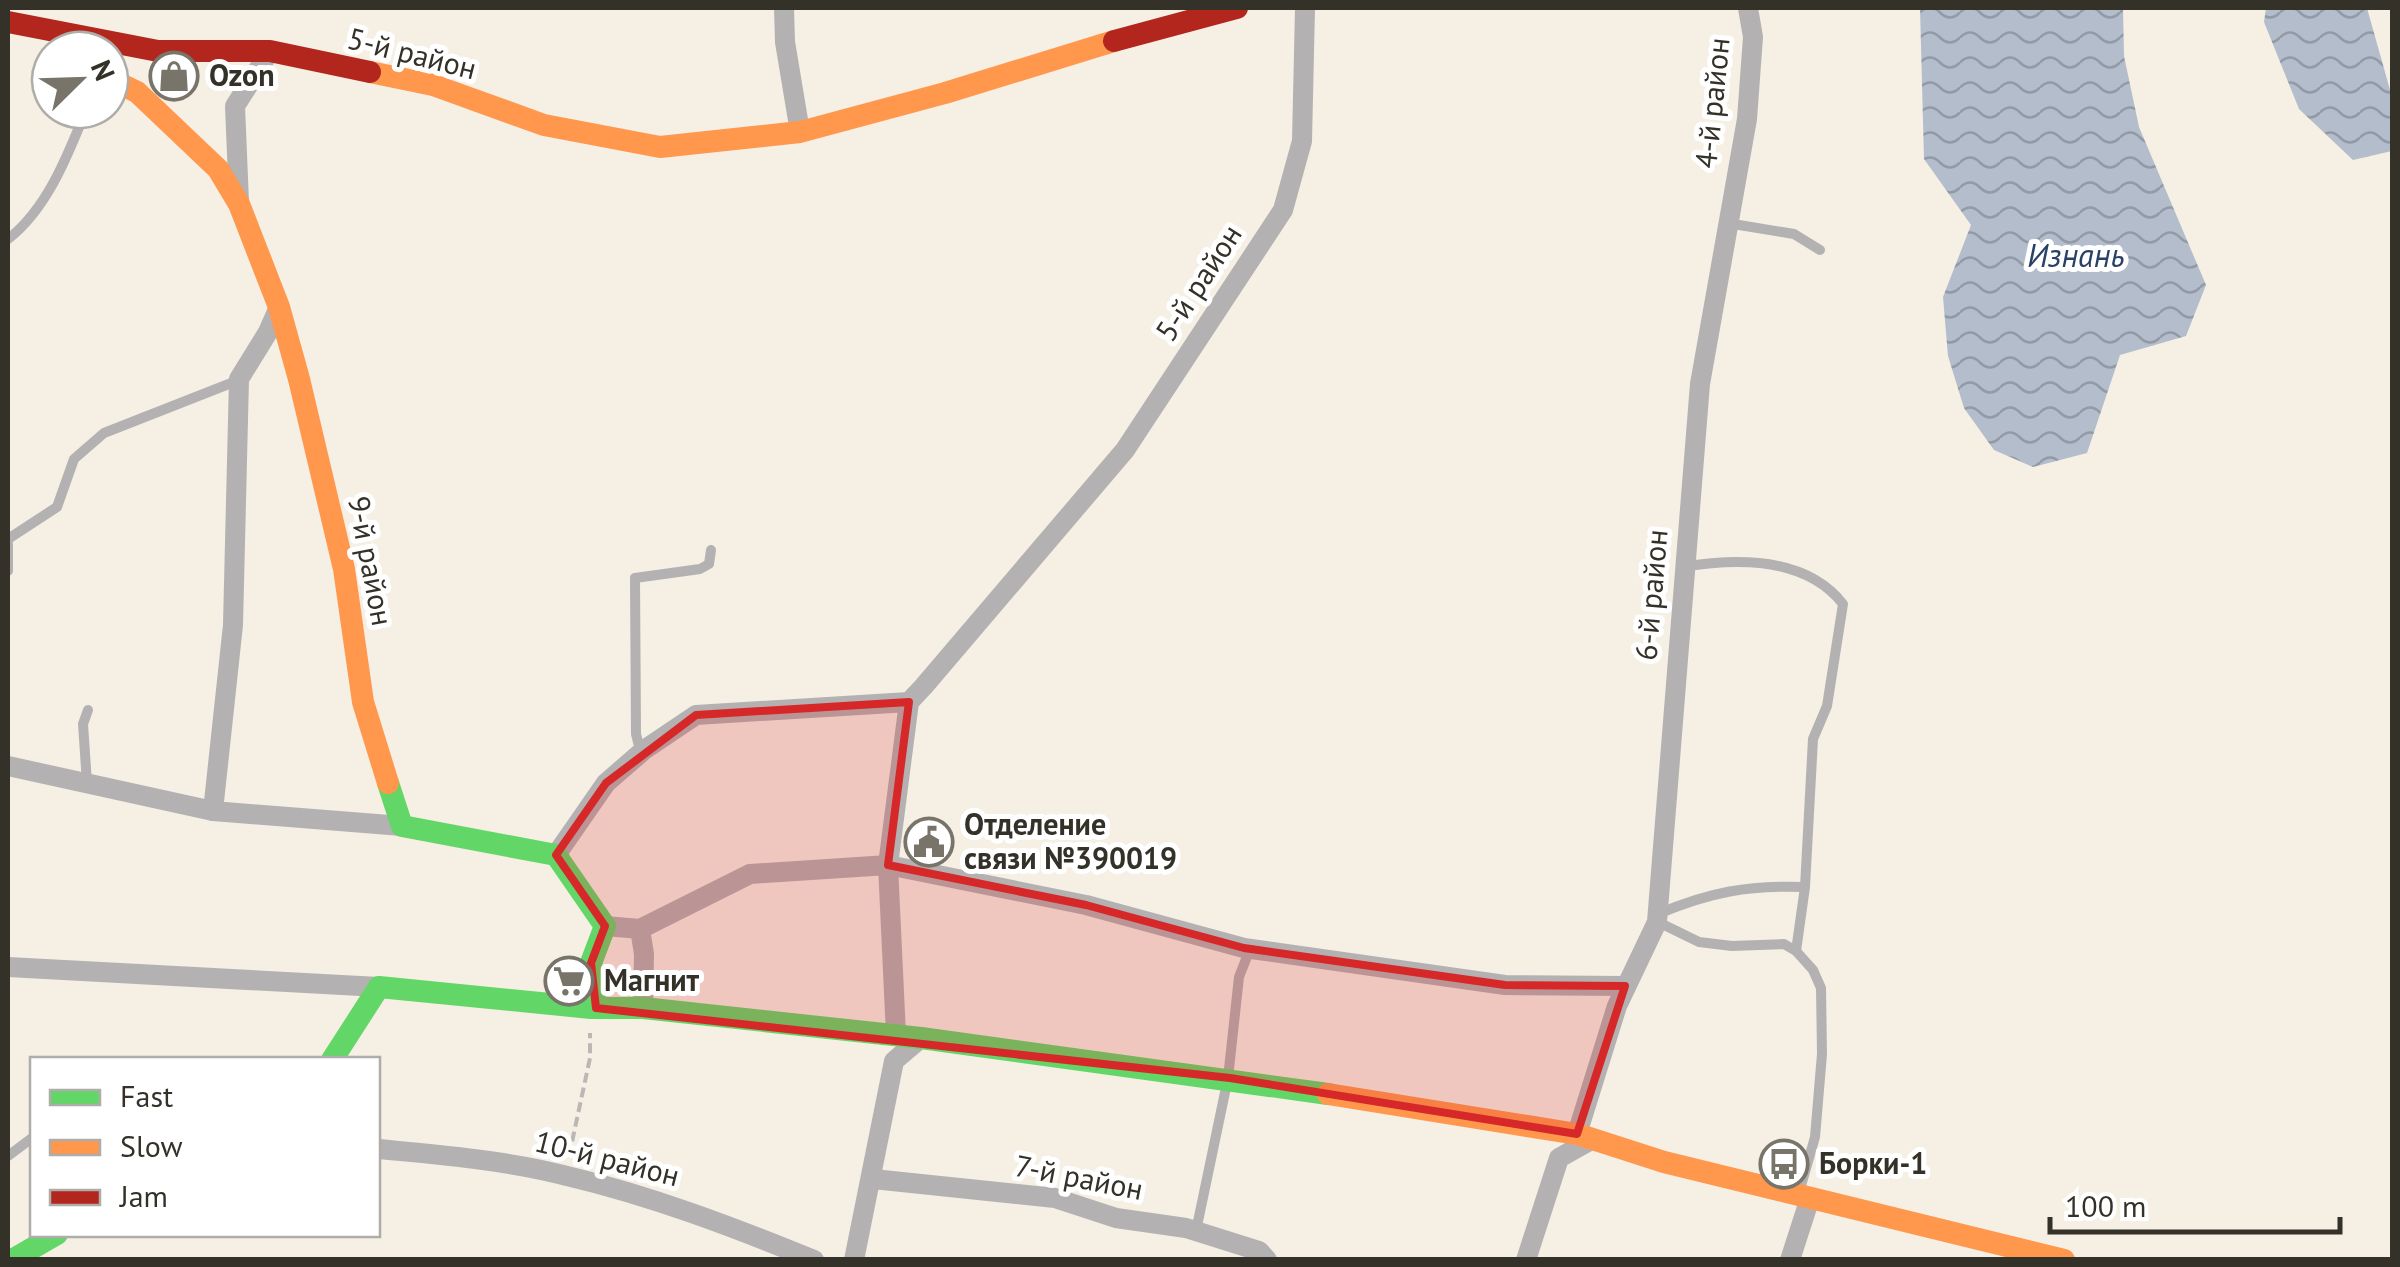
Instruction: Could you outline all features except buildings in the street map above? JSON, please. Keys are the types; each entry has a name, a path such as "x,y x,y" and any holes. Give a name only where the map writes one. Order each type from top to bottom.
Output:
{"street":[{"path":"784,8 785,42 800,132"},
{"name":"5-й район","path":"8,22 158,52 270,51 432,85 544,125 660,147 800,132 946,93 1165,25 1237,8"},
{"name":"5-й район","path":"909,702 1125,450 1284,210 1302,141 1304,8"},
{"name":"4-й район","path":"1729,214 1748,119 1753,37 1748,8"},
{"path":"239,204 235,106 270,51"},
{"name":"9-й район","path":"130,88 218,169 239,204 279,308 344,570 363,702 402,826"},
{"name":"6-й район","path":"1584,1137 1625,986 1657,918 1700,384 1729,214"},
{"path":"213,810 233,625 239,380 279,308"},
{"path":"556,855 606,783 696,714 909,702 888,865 896,1036"},
{"path":"8,766 213,810 402,826 556,855 605,926"},
{"path":"605,926 640,929 750,874 888,865 1086,904 1251,948 1504,984 1625,986"},
{"path":"594,1008 590,963 605,926"},
{"path":"640,929 644,954 643,1008"},
{"path":"8,967 379,987 594,1008 643,1008 920,1038 1228,1078 1584,1137 1664,1162 2064,1260"},
{"path":"334,1057 379,987"},
{"path":"854,1260 894,1061 920,1038"},
{"path":"1526,1260 1559,1158 1584,1137"},
{"name":"10-й район","path":"380,1149 445,1155 567,1176 647,1197 814,1260"},
{"name":"7-й район","path":"872,1179 1055,1198 1116,1218 1196,1231 1259,1251 1267,1260"},
{"path":"1790,1260 1804,1197"},
{"path":"12,1260 53,1237"}],"lane":[{"path":"8,240 24,226 67,160 78,130"},
{"path":"1729,214 1794,234 1820,250"},
{"path":"8,571 8,541 57,507 74,459 104,433 239,380"},
{"path":"642,754 636,734 635,578 700,569 709,564 710,550"},
{"path":"1683,567 1724,560 1767,564 1829,586 1843,604 1828,706 1813,739 1796,951"},
{"path":"86,783 83,724 88,710"},
{"path":"1657,918 1696,898 1734,888 1804,887"},
{"path":"1657,918 1699,942 1732,946 1784,944 1813,970 1821,988 1822,1054 1815,1137 1804,1197"},
{"path":"1196,1231 1228,1078 1239,977 1251,948"},
{"path":"8,1156 30,1140"}],"path":[{"path":"567,1176 590,1058 594,1008"}],"highlighted area":[{"path":"909,702 888,865 1086,905 1244,948 1505,985 1625,986 1577,1134 1230,1078 596,1008 591,963 605,926 556,855 606,783 696,715"}],"water":[{"name":"Изнань","path":"1920,8 2123,8 2124,56 2139,127 2206,285 2186,336 2120,355 2087,453 2033,467 1994,450 1964,408 1948,356 1943,297 1971,225 1924,159"},
{"path":"2266,8 2367,8 2392,97 2392,151 2353,160 2299,109 2264,22"}],"traffic: fast":[{"path":"388,783 402,826 556,855 605,926 591,963 596,1008"},
{"path":"334,1057 379,987 591,1008 643,1008 921,1038 1328,1094"},
{"path":"12,1260 52,1237"}],"traffic: slow":[{"path":"370,72 433,85 544,125 660,147 800,132 1114,41"},
{"path":"130,89 218,169 239,204 279,307 344,569 363,702 388,783"},
{"path":"1328,1094 1577,1134 1664,1162 2064,1260"}],"traffic: jam":[{"path":"1114,41 1237,8"},
{"path":"8,22 158,51 270,51 370,72"}],"place":[{"name":"Ozon","path":"174,76"},
{"name":"Отделение связи №390019","path":"929,842"},
{"name":"Магнит","path":"569,981"},
{"name":"Борки-1","path":"1784,1164"}]}
